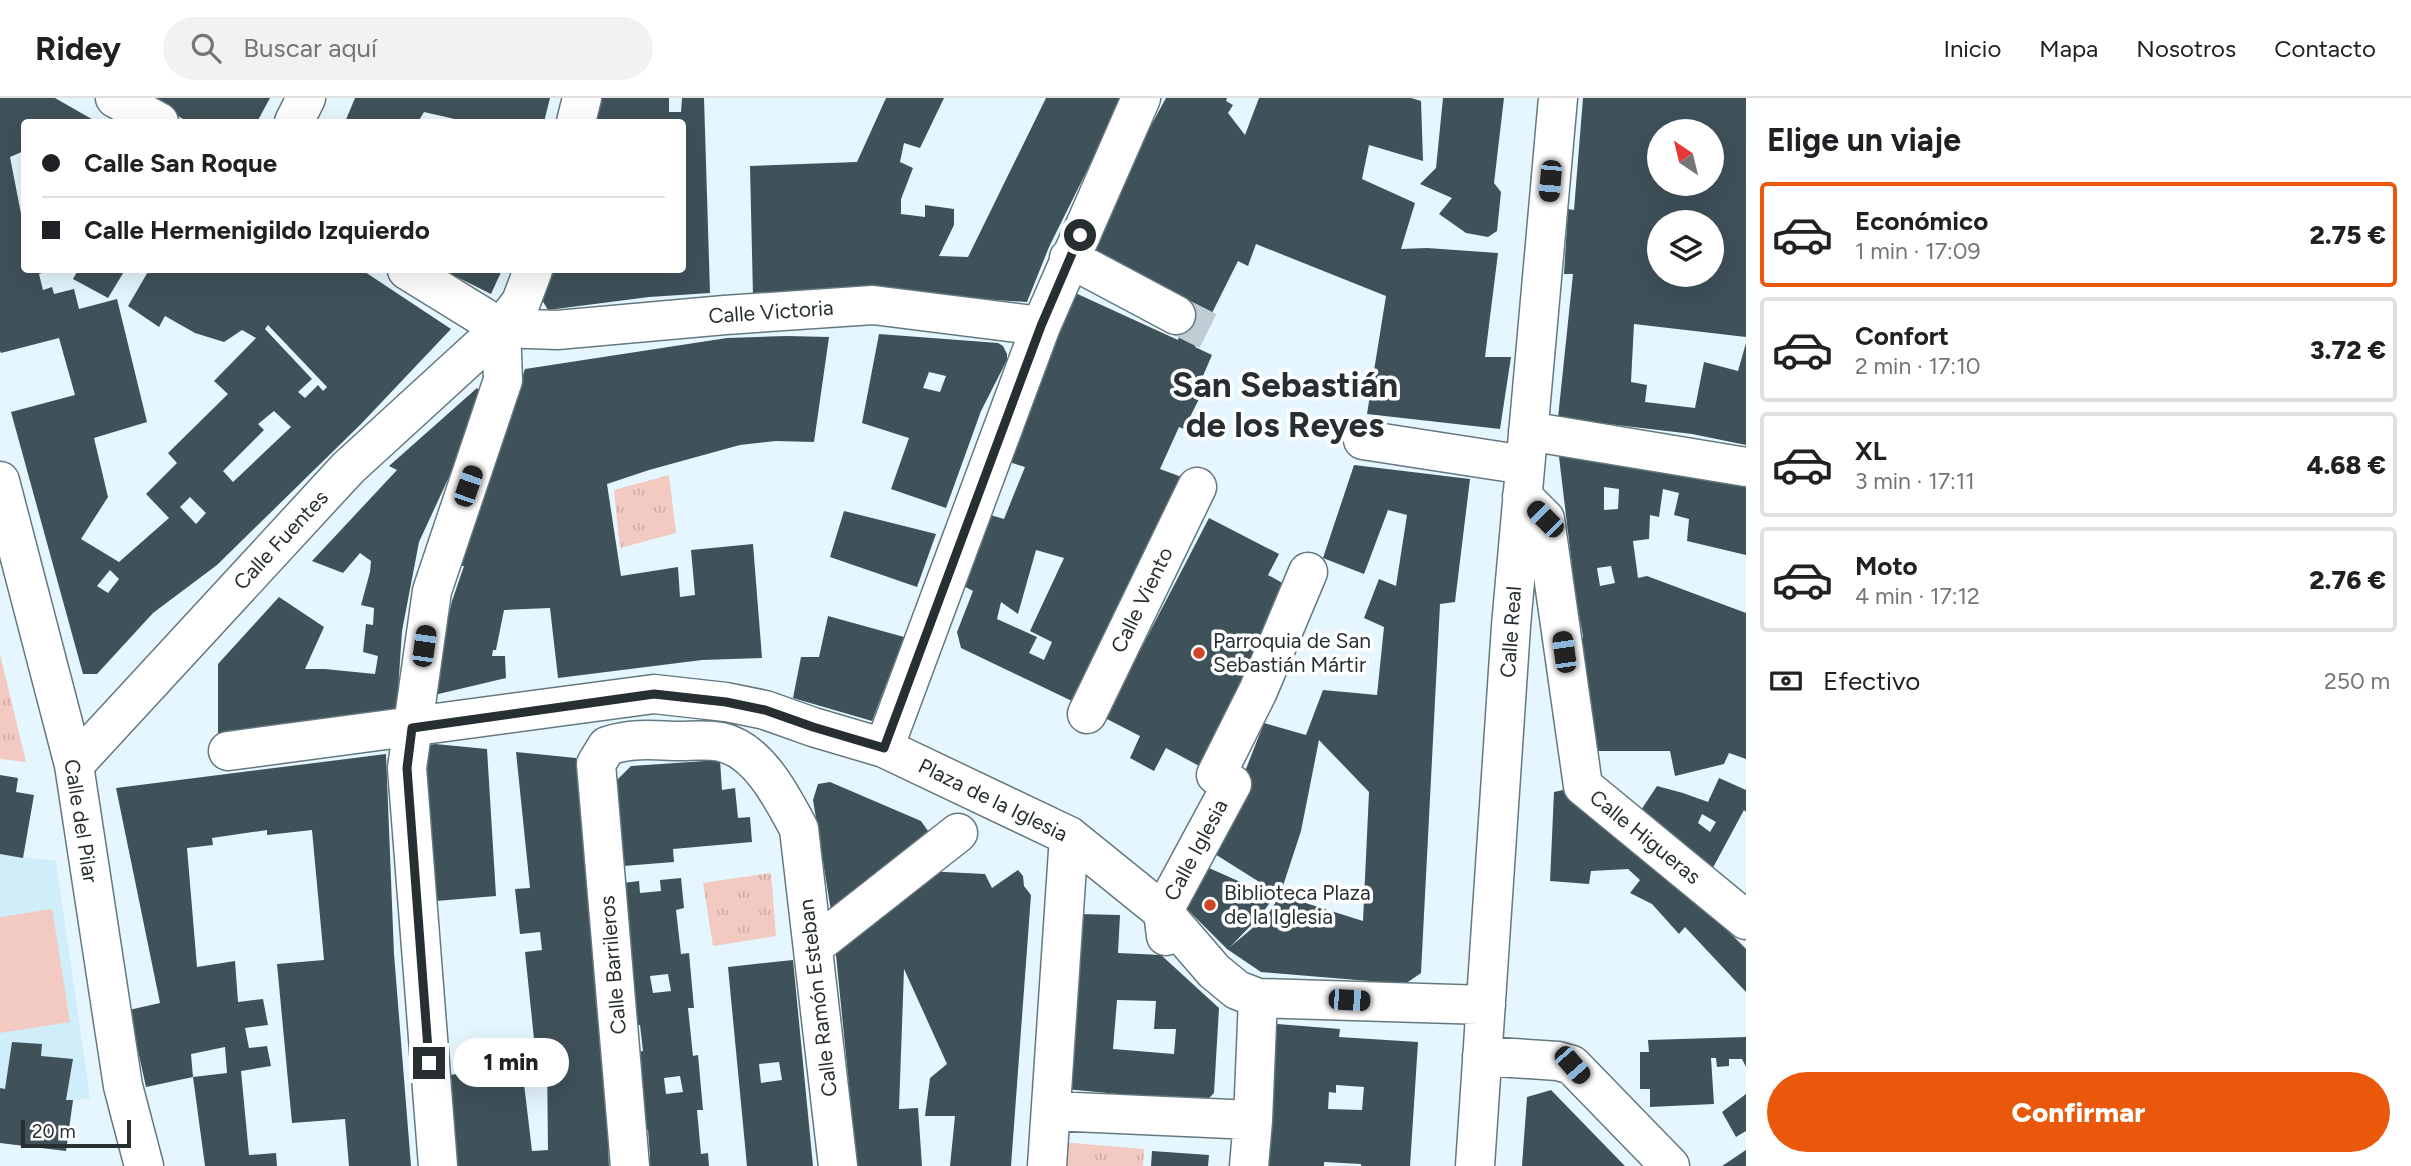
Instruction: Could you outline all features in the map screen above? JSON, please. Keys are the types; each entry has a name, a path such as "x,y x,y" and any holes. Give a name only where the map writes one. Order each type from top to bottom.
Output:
{"street":[{"path":"115,98 154,119"},
{"path":"296,119 306,98"},
{"path":"577,119 582,98"},
{"path":"884,748 1041,326 1141,98"},
{"name":"Calle Real","path":"1475,1166 1511,626 1558,98"},
{"path":"1069,258 1176,315"},
{"path":"412,273 501,328 503,380 432,591 407,768 438,1166"},
{"name":"Calle Fuentes","path":"74,765 348,468 501,328 521,302 532,273"},
{"name":"Calle Victoria","path":"501,328 557,330 873,305 1041,326"},
{"path":"1363,440 1525,464 1746,467"},
{"name":"Calle Higueras","path":"1525,464 1545,519 1583,786 1746,920"},
{"name":"Calle del Pilar","path":"0,481 74,765 123,1086 144,1166"},
{"name":"Calle Viento","path":"1087,714 1197,486"},
{"name":"Calle Iglesia","path":"1165,930 1231,784 1216,775 1258,691 1308,572"},
{"name":"Plaza de la Iglesia","path":"228,751 654,694 726,702 765,710 884,748 1069,836 1165,930 1237,990 1258,998"},
{"name":"Calle Barrileros","path":"630,1166 596,764 607,746 628,740 722,742 740,751 760,767 783,799 799,829"},
{"name":"Calle Ramón Esteban","path":"799,829 838,1166"},
{"path":"813,947 958,834"},
{"path":"1047,1166 1069,836"},
{"path":"1249,1166 1258,998 1486,1005"},
{"path":"1482,1056 1558,1061 1572,1065 1670,1166"},
{"path":"1052,1111 1253,1120"}],"shaded area":[{"path":"0,854 56,861 90,1098 73,1101 66,1151 0,1143"}],"green space":[{"path":"669,475 676,533 620,548 614,490"},
{"path":"0,654 26,762 0,759"},
{"path":"771,873 776,936 713,946 703,883"},
{"path":"52,909 70,1022 0,1033 0,917"},
{"path":"1061,1142 1144,1149 1143,1166 1059,1166"}],"building":[{"path":"0,98 55,98 92,119 21,119 21,152 10,157 21,214 21,273 42,273 39,274 43,290 52,287 54,294 74,289 79,309 117,299 147,422 94,438 108,497 81,539 119,562 169,518 146,494 177,463 168,453 228,394 214,381 256,338 242,330 224,342 195,333 165,316 159,327 128,306 147,273 367,273 451,329 361,424 217,565 153,613 97,674 83,674 11,412 75,395 59,338 1,353","holes":["268,325 327,387 323,391 318,385 305,398 298,392 312,379 265,329","274,411 291,427 233,482 223,471 264,430 258,424","190,497 206,513 196,524 180,507","110,570 119,579 108,593 97,586"]},
{"path":"148,98 270,98 259,119 183,119"},
{"path":"355,98 550,98 545,119 455,119 424,112 420,119 346,119"},
{"path":"594,98 669,98 669,112 681,112 682,98 704,98 710,293 649,297 548,310 542,300 551,273 686,273 686,119 590,119"},
{"path":"886,98 944,98 920,148 904,143 900,162 913,168 901,199 901,214 925,217 925,205 954,209 954,225 939,256 968,257 1046,98 1123,98 1049,247 1027,302 904,294 753,296 750,166 857,162"},
{"path":"1166,98 1227,98 1226,101 1233,105 1228,113 1245,135 1259,98 1411,98 1421,101 1423,161 1369,145 1362,179 1415,203 1401,249 1498,253 1485,357 1511,357 1500,429 1367,414 1386,296 1256,244 1248,266 1238,261 1195,347 1212,355 1196,392 1201,395 1184,429 1179,427 1160,469 1187,479 1072,701 961,648 957,632 973,591 962,585 987,514 1004,519 1025,467 1002,460 1071,291 1178,340 1188,306 1088,250","holes":["1036,550 1064,558 1030,631 1052,642 1044,660 1029,653 1037,637 997,619 1001,602 1018,614"]},
{"path":"1443,98 1504,98 1494,183 1501,192 1497,231 1488,237 1466,233 1439,214 1452,198 1420,184 1436,168"},
{"path":"1583,98 1746,98 1746,337 1634,324 1631,382 1647,385 1645,402 1695,408 1704,362 1738,371 1746,343 1746,445 1692,434 1558,418 1573,274 1564,274 1568,209 1574,210"},
{"path":"76,273 123,273 108,298 73,279"},
{"path":"449,273 501,273 491,294"},
{"path":"879,334 998,343 1003,346 1007,360 981,411 946,508 891,489 909,438 862,423","holes":["929,372 946,376 940,392 923,388"]},
{"path":"829,337 814,442 776,441 740,445 607,484 621,576 678,567 680,597 695,595 691,550 753,544 762,658 702,660 558,678 550,608 504,610 496,650 493,650 492,656 505,656 506,678 430,696 452,601 464,566 459,566 525,369 727,338"},
{"path":"477,388 486,397 419,542 402,631 397,706 389,716 218,735 218,664 279,597 324,627 305,669 375,674 378,656 363,652 366,624 373,625 374,608 361,605 371,561 360,553 343,573 312,561 397,470 389,466"},
{"path":"1570,451 1746,481 1746,555 1687,541 1689,519 1674,515 1679,493 1663,489 1659,517 1650,515 1649,539 1633,541 1638,578 1647,576 1746,613 1746,759 1729,753 1724,764 1675,776 1670,751 1597,751 1577,643 1583,637 1559,457","holes":["1604,487 1619,489 1618,509 1604,510","1611,566 1615,583 1600,586 1597,568"]},
{"path":"1354,465 1470,479 1455,602 1440,604 1421,973 1405,984 1261,972 1227,949 1172,894 1191,860 1274,897 1261,915 1230,947 1268,915 1280,895 1199,844 1242,779 1264,723 1306,735 1323,690 1377,695 1384,627 1364,618 1379,579 1396,586 1407,515 1388,510 1364,574 1323,558","holes":["1319,740 1369,792 1363,921 1280,895 1301,831"]},
{"path":"844,511 936,534 917,587 830,557"},
{"name":"Parroquia de San Sebastián Mártir","path":"1209,518 1279,554 1268,575 1293,589 1201,767 1166,748 1154,771 1130,758 1140,736 1105,718"},
{"path":"828,616 904,637 872,721 793,698 801,657 819,657"},
{"path":"429,745 487,749 496,896 436,901 425,750"},
{"path":"516,752 576,758 604,1050 609,1166 455,1166 449,1075 522,1067 532,1151 548,1150 547,1057 536,1058 525,952 542,950 540,932 520,934 515,889 530,888"},
{"path":"386,754 394,954 411,1166 349,1166 345,1119 292,1123 277,964 324,960 312,830 267,835 267,830 212,838 213,845 187,848 197,967 235,961 238,1002 263,999 268,1025 245,1028 249,1048 267,1046 271,1066 241,1071 249,1155 276,1153 277,1166 205,1166 193,1077 146,1087 129,1010 160,1003 116,788","holes":["225,1047 227,1073 193,1077 191,1054"]},
{"path":"720,760 722,790 735,788 738,818 750,817 752,842 673,849 674,862 623,866 614,783 631,766"},
{"path":"0,775 18,778 16,792 34,795 23,858 0,854"},
{"path":"1719,778 1746,790 1746,812 1744,810 1709,875 1635,819 1657,786 1708,802","holes":["1702,814 1716,822 1710,832 1698,823"]},
{"path":"830,782 921,821 928,831 928,838 831,911 813,800 818,784"},
{"path":"1577,787 1667,869 1746,949 1746,992 1685,927 1679,934 1652,904 1630,893 1640,880 1628,869 1591,871 1589,884 1550,881 1554,792"},
{"path":"1018,870 1031,895 1011,1166 950,1166 955,1116 925,1116 930,1078 947,1064 904,969 899,1109 918,1108 922,1166 857,1166 835,945 924,871 985,874 992,888"},
{"path":"681,878 684,908 676,910 681,954 689,953 694,1008 688,1008 693,1056 698,1055 703,1110 697,1110 701,1154 708,1153 709,1166 645,1166 644,1157 650,1157 648,1130 641,1130 635,1052 643,1051 640,1025 633,1026 615,884 639,881 640,893 661,891 660,880","holes":["668,974 671,991 653,993 650,976","680,1076 683,1092 666,1094 664,1078"]},
{"path":"1079,914 1120,915 1118,953 1161,955 1219,1008 1214,1093 1200,1102 1066,1089","holes":["1117,1000 1156,1001 1154,1029 1176,1029 1174,1054 1113,1049"]},
{"path":"793,960 813,1166 747,1166 728,967","holes":["779,1062 782,1080 761,1083 759,1064"]},
{"path":"1277,1024 1340,1029 1339,1037 1418,1042 1410,1166 1361,1166 1324,1162 1324,1166 1265,1166","holes":["1336,1085 1364,1087 1362,1110 1328,1109 1329,1092 1336,1093"]},
{"path":"1746,1037 1746,1067 1742,1059 1729,1059 1729,1066 1717,1067 1716,1058 1711,1058 1714,1104 1650,1107 1650,1089 1640,1089 1640,1052 1649,1052 1648,1040"},
{"path":"12,1042 42,1044 41,1056 73,1059 66,1100 73,1100 66,1151 0,1143 0,1088 5,1089"},
{"path":"1551,1090 1625,1166 1522,1166 1527,1097"},
{"path":"1746,1094 1746,1131 1736,1137 1722,1112"},
{"path":"1746,1150 1746,1166 1722,1166"},
{"path":"1152,1151 1209,1155 1208,1166 1151,1166"}],"tunnel":[{"path":"1176,315 1208,331"}],"place":[{"name":"Parroquia de San Sebastián Mártir","path":"1199,653"},
{"name":"Biblioteca Plaza de la Iglesia","path":"1210,905"}],"district":[{"name":"San Sebastián de los Reyes","path":"1285,405"}],"route":[{"path":"429,1063 407,768 412,728 654,694 726,702 765,710 884,748 1041,326 1080,235"}]}
